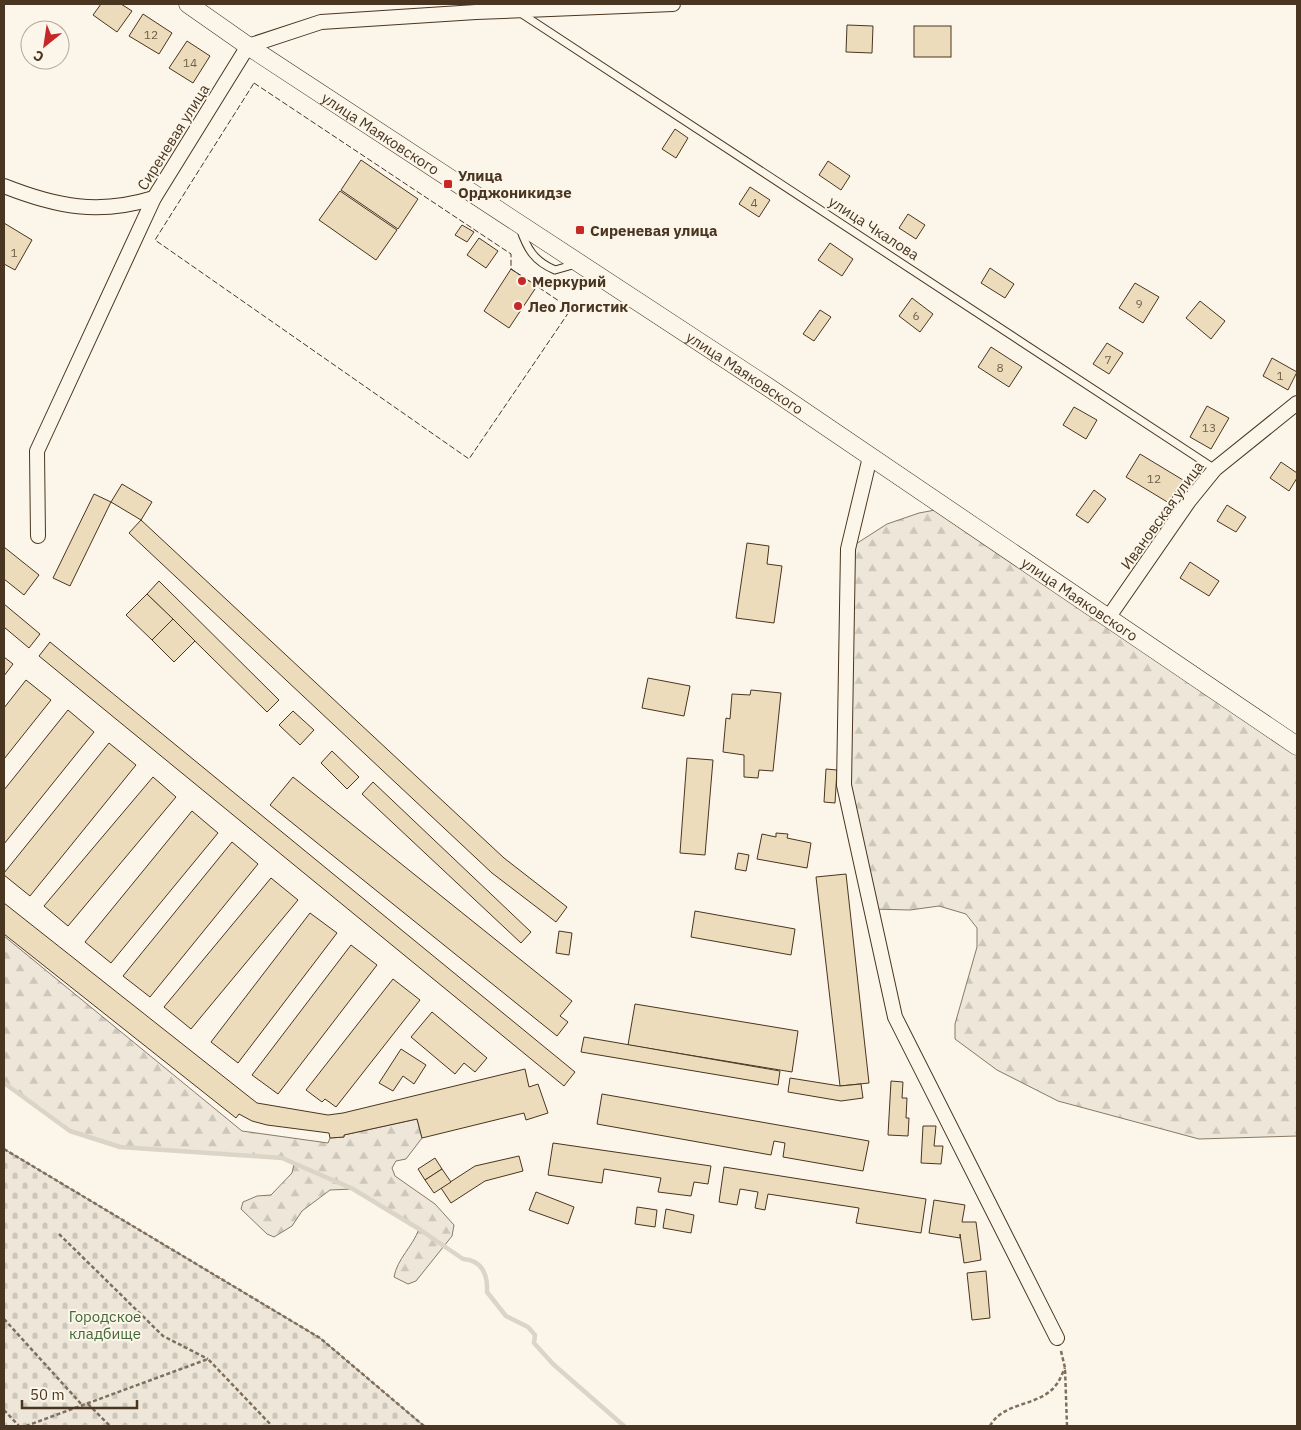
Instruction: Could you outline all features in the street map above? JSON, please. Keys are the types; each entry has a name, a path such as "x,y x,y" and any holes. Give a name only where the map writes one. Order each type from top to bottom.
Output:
{"street":[{"name":"улица Маяковского","path":"188,4 248,46 870,457 1297,746"},
{"path":"248,46 321,22 518,10 673,4"},
{"name":"Сиреневая улица","path":"38,536 37,451 154,198 248,46"},
{"path":"4,186 43,200 91,208 126,206 154,198"},
{"name":"Ивановская улица","path":"1108,618 1189,501 1215,469 1297,403"},
{"path":"870,457 848,549 844,785 895,1017 1057,1338"}],"lane":[{"name":"улица Чкалова","path":"518,10 1215,469"}],"path":[{"path":"4,1149 188,1257 320,1338 424,1426"},
{"path":"59,1234 163,1336 208,1359 272,1426"},
{"path":"4,1319 82,1406"},
{"path":"1057,1338 1065,1368 1067,1426"},
{"path":"26,1426 208,1359"},
{"path":"990,1426 994,1419 1011,1408 1040,1396 1055,1387 1065,1368"},
{"path":"88,1404 110,1426"},
{"path":"4,1410 19,1426"}],"green space":[{"path":"946,508 1297,746 1297,1136 1199,1139 1058,1101 997,1070 955,1039 955,1024 977,947 977,928 966,914 939,906 910,910 871,909 844,785 848,549 887,524 919,513"},
{"path":"4,936 242,1131 328,1143 330,1138 344,1137 344,1135 417,1119 422,1138 406,1159 396,1161 392,1168 395,1176 435,1204 454,1225 452,1236 416,1281 408,1284 394,1277 398,1264 419,1229 353,1189 330,1190 302,1211 292,1226 274,1237 267,1234 241,1209 243,1202 257,1196 271,1195 292,1173 294,1164 282,1158 120,1147 70,1131 4,1083"},
{"name":"Городское кладбище","path":"4,1149 320,1338 424,1426 4,1426"}],"building":[{"path":"101,4 121,4 132,11 117,32 93,15"},
{"path":"143,14 172,33 159,54 129,36"},
{"path":"847,25 873,26 872,53 846,52"},
{"path":"914,26 951,26 951,57 914,57"},
{"path":"187,41 210,56 193,83 169,68"},
{"path":"675,129 688,138 676,158 662,149"},
{"path":"361,160 418,199 398,229 341,190"},
{"path":"828,161 850,176 841,190 819,175"},
{"path":"750,187 770,200 759,217 739,204"},
{"path":"340,191 397,230 376,260 319,220"},
{"path":"908,214 925,225 916,239 899,228"},
{"path":"4,223 32,240 15,270 4,264"},
{"path":"462,225 474,232 467,242 455,235"},
{"path":"479,238 498,251 486,268 467,255"},
{"path":"830,243 853,259 842,276 818,260"},
{"path":"990,268 1014,284 1005,298 981,283"},
{"path":"511,269 537,286 509,328 484,311"},
{"path":"1135,283 1159,297 1143,323 1119,308"},
{"path":"912,298 933,314 920,332 899,316"},
{"path":"1200,301 1225,321 1211,339 1186,318"},
{"path":"820,310 831,317 814,341 803,334"},
{"path":"1107,343 1123,353 1109,374 1093,364"},
{"path":"991,347 1022,367 1009,387 978,367"},
{"path":"1272,358 1297,372 1288,390 1263,376"},
{"path":"1207,406 1229,418 1211,449 1190,437"},
{"path":"1074,407 1097,420 1086,439 1063,425"},
{"path":"1140,454 1183,480 1169,503 1126,477"},
{"path":"1281,462 1297,473 1297,478 1289,491 1270,478"},
{"path":"122,484 152,502 141,520 111,502"},
{"path":"1094,490 1106,499 1088,523 1076,515"},
{"path":"94,494 111,502 70,586 53,578"},
{"path":"1227,505 1246,517 1236,532 1217,521"},
{"path":"141,520 504,858 567,907 556,922 492,873 129,533"},
{"path":"747,543 769,546 767,564 782,566 774,623 736,618"},
{"path":"4,547 39,575 24,595 4,579"},
{"path":"1190,562 1219,581 1209,596 1180,578"},
{"path":"159,581 279,700 267,712 147,594"},
{"path":"147,594 173,619 152,640 126,615"},
{"path":"4,604 40,634 29,648 4,627"},
{"path":"173,619 195,641 174,662 152,640"},
{"path":"50,642 575,1072 564,1086 39,656"},
{"path":"4,657 13,664 4,676"},
{"path":"648,678 690,686 684,716 642,708"},
{"path":"26,680 51,700 4,759 4,708"},
{"path":"751,690 781,693 773,771 759,770 758,778 744,777 744,755 723,752 726,718 730,719 732,694 750,695"},
{"path":"68,710 94,732 4,844 4,790"},
{"path":"293,711 314,730 300,745 279,725"},
{"path":"109,743 136,765 30,896 4,873"},
{"path":"332,751 359,777 347,789 321,763"},
{"path":"687,758 713,760 705,855 680,853"},
{"path":"826,769 837,770 835,803 824,802"},
{"path":"153,777 176,797 68,926 44,906"},
{"path":"293,777 572,1001 560,1016 568,1022 557,1036 270,805"},
{"path":"373,782 531,932 521,943 362,794"},
{"path":"192,811 218,833 111,963 85,942"},
{"path":"776,833 788,834 787,838 811,843 807,868 757,859 762,834 776,837"},
{"path":"232,842 258,864 150,997 123,976"},
{"path":"738,853 749,855 746,871 735,869"},
{"path":"846,874 869,1083 840,1086 816,877"},
{"path":"271,878 298,900 191,1029 164,1007"},
{"path":"4,903 257,1103 328,1115 525,1069 529,1087 538,1084 548,1113 526,1120 524,1113 422,1138 417,1119 344,1135 344,1137 330,1138 329,1133 267,1125 252,1121 239,1114 236,1118 4,934"},
{"path":"695,911 795,929 791,955 691,937"},
{"path":"310,913 337,933 238,1063 211,1042"},
{"path":"559,931 572,933 569,955 556,953"},
{"path":"351,945 377,965 278,1094 252,1075"},
{"path":"393,979 420,1000 336,1107 325,1099 322,1102 306,1090"},
{"path":"635,1004 798,1031 792,1072 628,1045"},
{"path":"432,1012 487,1058 475,1072 464,1063 455,1074 411,1037"},
{"path":"584,1037 780,1071 778,1085 581,1052"},
{"path":"401,1049 426,1065 414,1084 403,1076 393,1091 379,1083"},
{"path":"790,1078 840,1086 861,1084 863,1098 841,1101 788,1092"},
{"path":"891,1081 903,1082 902,1098 907,1098 906,1118 909,1118 908,1136 888,1135"},
{"path":"602,1094 869,1141 863,1171 783,1157 785,1143 774,1141 771,1155 597,1124"},
{"path":"923,1126 936,1126 934,1146 943,1146 941,1164 921,1163"},
{"path":"553,1143 711,1166 708,1184 694,1182 691,1196 658,1192 661,1178 604,1169 602,1183 548,1175"},
{"path":"519,1156 523,1171 485,1181 451,1203 441,1188 475,1166"},
{"path":"435,1158 442,1169 425,1180 418,1169"},
{"path":"724,1167 926,1199 921,1233 856,1223 859,1208 768,1194 765,1210 755,1208 758,1192 740,1189 737,1205 719,1202"},
{"path":"442,1169 451,1182 434,1193 425,1180"},
{"path":"536,1192 574,1207 568,1224 529,1210"},
{"path":"934,1200 965,1205 962,1222 976,1222 981,1260 964,1263 960,1234 960,1238 929,1233"},
{"path":"637,1207 657,1210 655,1227 635,1224"},
{"path":"666,1209 694,1215 691,1233 663,1228"},
{"path":"986,1271 990,1318 972,1320 967,1273"}],"waterway":[{"path":"4,1083 70,1131 120,1147 282,1158 353,1189 419,1229 463,1259 470,1260 479,1265 485,1274 487,1292 506,1316 528,1327 535,1335 534,1343 553,1364 624,1426"}],"fence":[{"path":"254,83 511,254 511,269 571,309 469,459 155,240 254,83"}],"place":[{"name":"Улица Орджоникидзе","path":"448,184"},
{"name":"Сиреневая улица","path":"580,230"},
{"name":"Меркурий","path":"522,281"},
{"name":"Лео Логистик","path":"518,306"}]}
